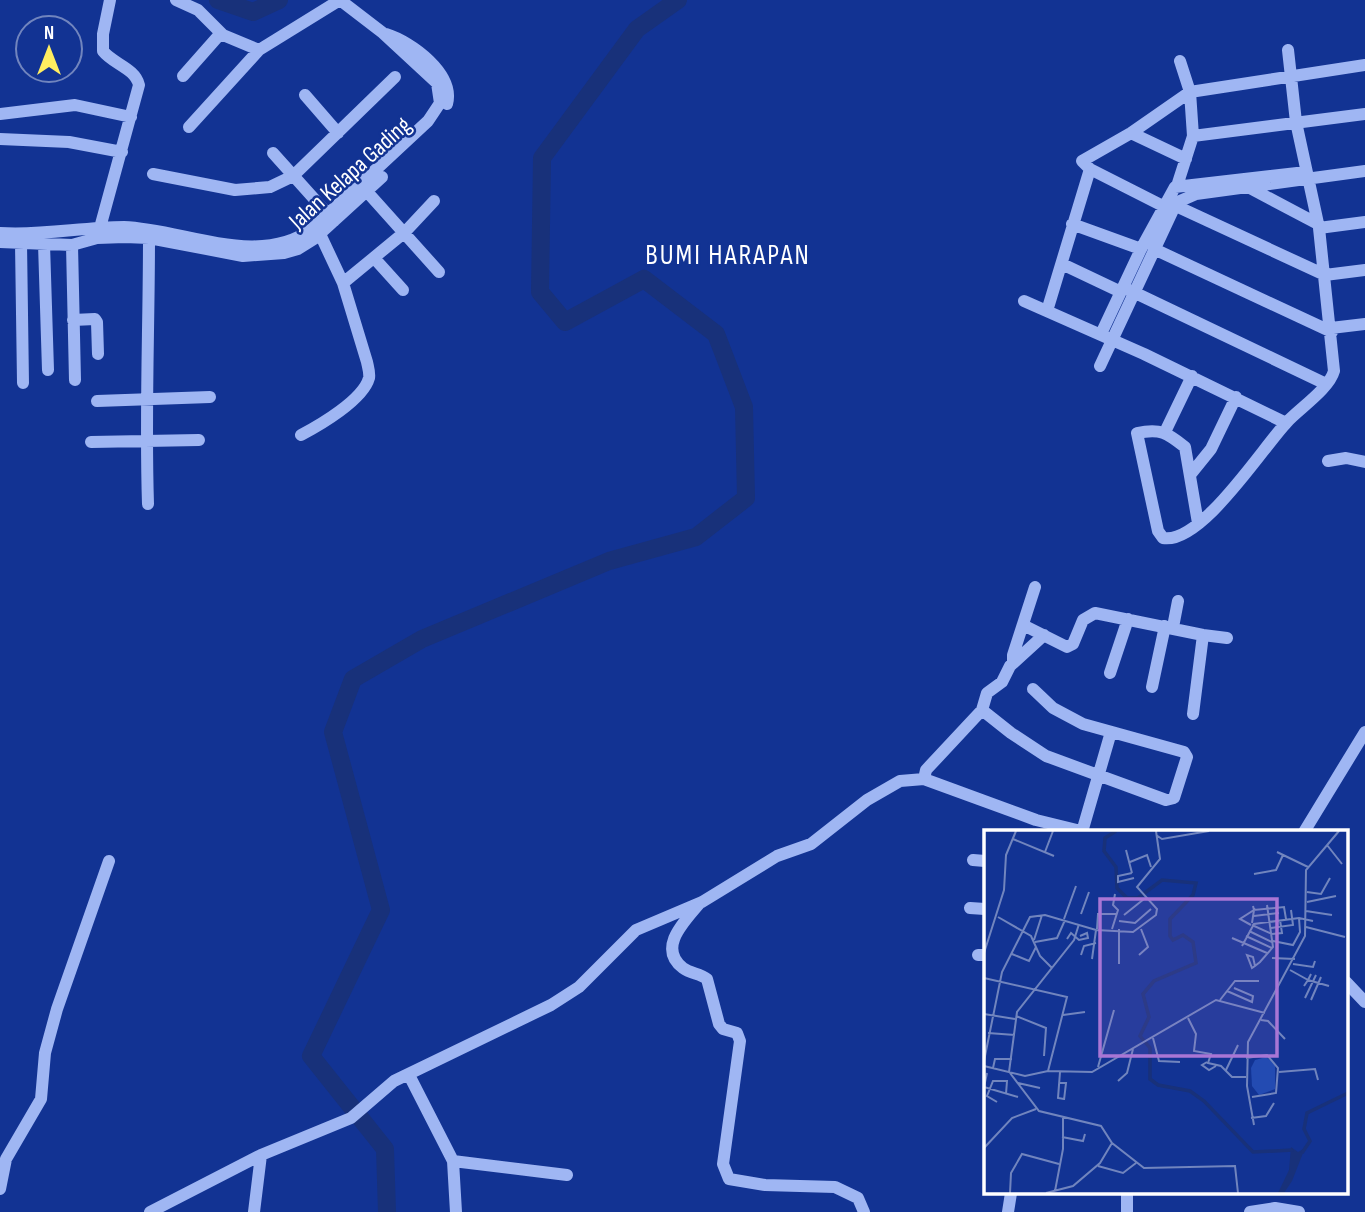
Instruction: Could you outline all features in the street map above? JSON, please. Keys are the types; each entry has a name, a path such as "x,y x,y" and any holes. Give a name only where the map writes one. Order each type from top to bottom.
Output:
{"street":[{"path":"99,233 138,91 138,80 103,51 103,34 110,0"},
{"path":"176,0 198,10 221,33 259,50"},
{"path":"189,127 259,50 341,0"},
{"name":"Jalan Kelapa Gading","path":"0,233 155,230 244,251 292,241 331,218 364,188 443,104 433,78 341,0"},
{"path":"183,76 221,33"},
{"path":"1199,523 1185,447 1166,432 1153,430 1138,433 1157,531 1163,538 1173,539 1199,523 1236,489 1286,423 1326,384 1335,371 1318,226 1296,122 1288,50"},
{"path":"1100,366 1106,336 1170,206 1193,136 1190,92 1180,61"},
{"path":"1365,65 1190,92 1131,133 1082,161 1090,169 1325,275 1365,270"},
{"path":"153,174 235,190 261,189 293,176 395,77"},
{"path":"305,95 338,133"},
{"path":"0,114 75,105 131,117"},
{"path":"1193,136 1365,114"},
{"path":"1131,133 1186,159"},
{"path":"0,139 69,142 122,152"},
{"path":"273,153 331,218"},
{"path":"1170,206 1196,194 1365,164"},
{"path":"1047,311 1090,169"},
{"path":"1177,186 1365,171"},
{"path":"1247,187 1318,226 1365,222"},
{"path":"364,188 439,272"},
{"path":"342,283 375,259 435,201"},
{"name":"Jalan Kelapa Gading","path":"0,242 72,245 99,233 244,251 284,253 307,244 320,234 331,218"},
{"path":"1072,224 1147,249 1332,330 1365,324"},
{"path":"301,435 336,414 354,398 369,379 368,362 342,283 320,234"},
{"path":"148,504 146,442 149,238"},
{"path":"21,243 23,383"},
{"path":"44,244 48,370"},
{"path":"72,245 75,380"},
{"path":"375,259 402,290"},
{"path":"1062,264 1326,384"},
{"path":"1024,301 1192,376 1286,423"},
{"path":"73,320 94,319 97,322 98,354"},
{"path":"1166,432 1192,376"},
{"path":"97,401 209,397"},
{"path":"1190,475 1211,449 1236,397"},
{"path":"91,442 199,440"},
{"path":"1328,461 1346,458 1365,461"},
{"path":"1013,663 1013,655 1035,587"},
{"path":"1152,687 1178,601"},
{"path":"1023,625 1067,647 1071,646 1083,620 1095,613 1227,638"},
{"path":"1111,673 1128,619"},
{"path":"924,779 926,770 982,710 987,693 1002,682 1013,663 1044,635"},
{"path":"1193,714 1203,635"},
{"path":"982,710 1046,756 1171,800 1174,798 1187,757 1184,752 1083,724 1053,708 1033,689"},
{"path":"1085,830 1111,732"},
{"path":"1305,830 1365,732"},
{"path":"150,1212 261,1155 351,1118 394,1081 568,995 636,930 702,902 777,856 811,844 888,786 911,779 924,779 1035,826 1068,830"},
{"path":"0,1189 6,1159 41,1099 45,1053 51,1031 109,861"},
{"path":"702,902 682,923 671,955 690,973 705,976 719,1024 723,1029 737,1033 740,1041 723,1164 729,1179 765,1185 835,1187 858,1198 864,1212"},
{"path":"970,908 984,909"},
{"path":"1348,984 1365,1002"},
{"path":"409,1075 453,1161 456,1212"},
{"path":"254,1212 261,1155"},
{"path":"453,1161 567,1175"},
{"path":"1008,1212 1011,1194"},
{"path":"1127,1194 1127,1212"},
{"path":"1250,1212 1275,1208 1299,1212"}],"waterway":[{"path":"218,0 253,12 279,0"},
{"path":"387,1212 385,1149 311,1056 381,910 333,732 353,679 422,639 609,561 696,537 746,498 744,407 716,334 644,279 565,322 540,292 542,158 637,29 678,0"}],"district":[{"name":"BUMI HARAPAN","path":"728,255"}]}
